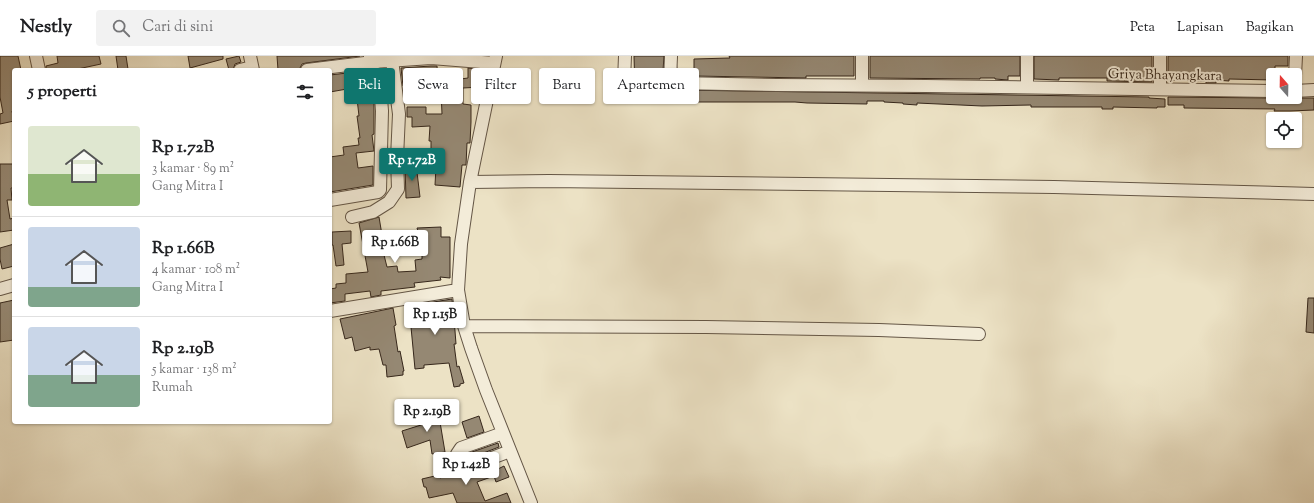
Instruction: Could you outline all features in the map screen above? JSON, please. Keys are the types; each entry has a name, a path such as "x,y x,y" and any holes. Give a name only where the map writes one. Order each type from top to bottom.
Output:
{"street":[{"path":"36,56 39,68"},
{"path":"624,56 624,68"},
{"name":"Griya Bhayangkara","path":"671,56 671,76 677,83 1266,91"},
{"path":"862,56 862,85"},
{"path":"1027,56 1027,88"},
{"path":"1160,56 1160,89"},
{"path":"1295,68 1296,56"},
{"path":"320,68 371,60 431,57 495,60 470,182 461,244 458,290 464,326 486,390 531,503"},
{"path":"332,200 378,192 380,190 382,111 379,88 371,60"},
{"path":"352,217 373,212 389,202 398,189 397,158 399,114 390,60"},
{"path":"1302,91 1314,90"},
{"path":"470,182 1054,188 1314,194"},
{"path":"0,289 12,286"},
{"path":"332,311 458,290"},
{"path":"464,326 698,327 879,330 979,334"},
{"path":"503,433 461,448 458,450 457,454 459,462 461,466 468,467 510,451"}],"building":[{"path":"0,56 18,56 21,68 12,68 12,121 0,124 0,114 3,113 0,97"},
{"path":"57,56 99,56 101,64 82,68 46,68 46,66 58,63"},
{"path":"116,56 126,56 128,68 118,68"},
{"path":"188,56 223,56 223,59 190,68"},
{"path":"239,56 241,62 235,64 234,68 228,68 226,59"},
{"path":"277,56 360,56 306,63 302,64 300,68 278,68"},
{"path":"634,56 664,56 663,68 634,68"},
{"path":"729,56 854,56 854,76 806,76 806,78 699,76 699,68 694,68 694,59 730,58"},
{"path":"870,56 1020,56 1020,76 1008,76 1008,80 995,78 870,78"},
{"path":"1034,56 1152,56 1152,82 1107,81 1107,78 1059,78 1059,80 1034,79"},
{"path":"1168,56 1288,56 1288,66 1266,68 1266,80 1229,79 1229,81 1216,80 1216,83 1206,83 1206,81 1168,80"},
{"path":"437,66 437,68 403,68 403,86 401,68"},
{"path":"468,68 471,68 471,88 463,88 463,79 468,78"},
{"path":"344,73 344,90 332,92 332,75"},
{"path":"699,90 1149,97 1165,99 1165,107 1113,107 1113,109 1102,109 1102,107 1031,107 1031,105 982,106 917,103 917,105 884,101 867,101 867,104 699,102"},
{"path":"1168,97 1266,98 1266,104 1302,104 1302,98 1314,98 1314,110 1274,111 1275,109 1184,108 1184,105 1168,105"},
{"path":"358,104 374,104 374,134 372,135 374,151 356,153 358,168 373,166 373,185 332,192 332,157 344,155 343,147 359,145 358,138 360,138 357,116 359,116"},
{"path":"442,104 471,105 470,143 467,143 466,165 462,165 460,187 435,185 436,167 432,167 431,141 429,141 430,126 412,127 412,117 407,117 407,107 426,107 426,114 442,114"},
{"path":"0,164 12,164 12,200 7,200 10,219 12,218 12,230 0,232"},
{"path":"416,164 420,197 406,198 405,166"},
{"path":"379,217 384,247 382,247 387,267 397,266 398,272 416,271 415,260 422,259 422,237 420,238 417,228 441,227 441,237 450,237 450,278 440,277 441,280 414,283 415,287 381,291 381,295 371,297 370,291 345,294 345,301 332,303 332,289 336,288 336,284 346,283 346,274 368,272 359,223"},
{"path":"351,231 351,243 342,244 344,265 336,266 332,245 332,232"},
{"path":"12,245 12,266 2,269 0,248"},
{"path":"1308,298 1314,298 1314,333 1306,332"},
{"path":"452,299 456,344 454,344 457,367 459,366 464,383 460,384 460,386 454,387 449,363 424,365 424,368 415,369 409,306"},
{"path":"12,300 12,340 0,342 0,303"},
{"path":"393,308 398,352 400,351 404,371 403,375 387,377 386,365 383,365 379,349 370,350 370,347 355,351 352,337 345,339 340,319"},
{"path":"438,410 445,452 432,454 430,440 407,448 402,431 421,425 419,416"},
{"path":"479,416 484,432 467,438 462,422"},
{"path":"498,443 499,447 466,459 466,454"},
{"path":"504,466 509,477 496,482 494,476 477,482 485,501 507,493 511,503 457,503 453,493 429,498 422,479 439,475 440,478 459,472 470,474 490,467 492,472"}]}
